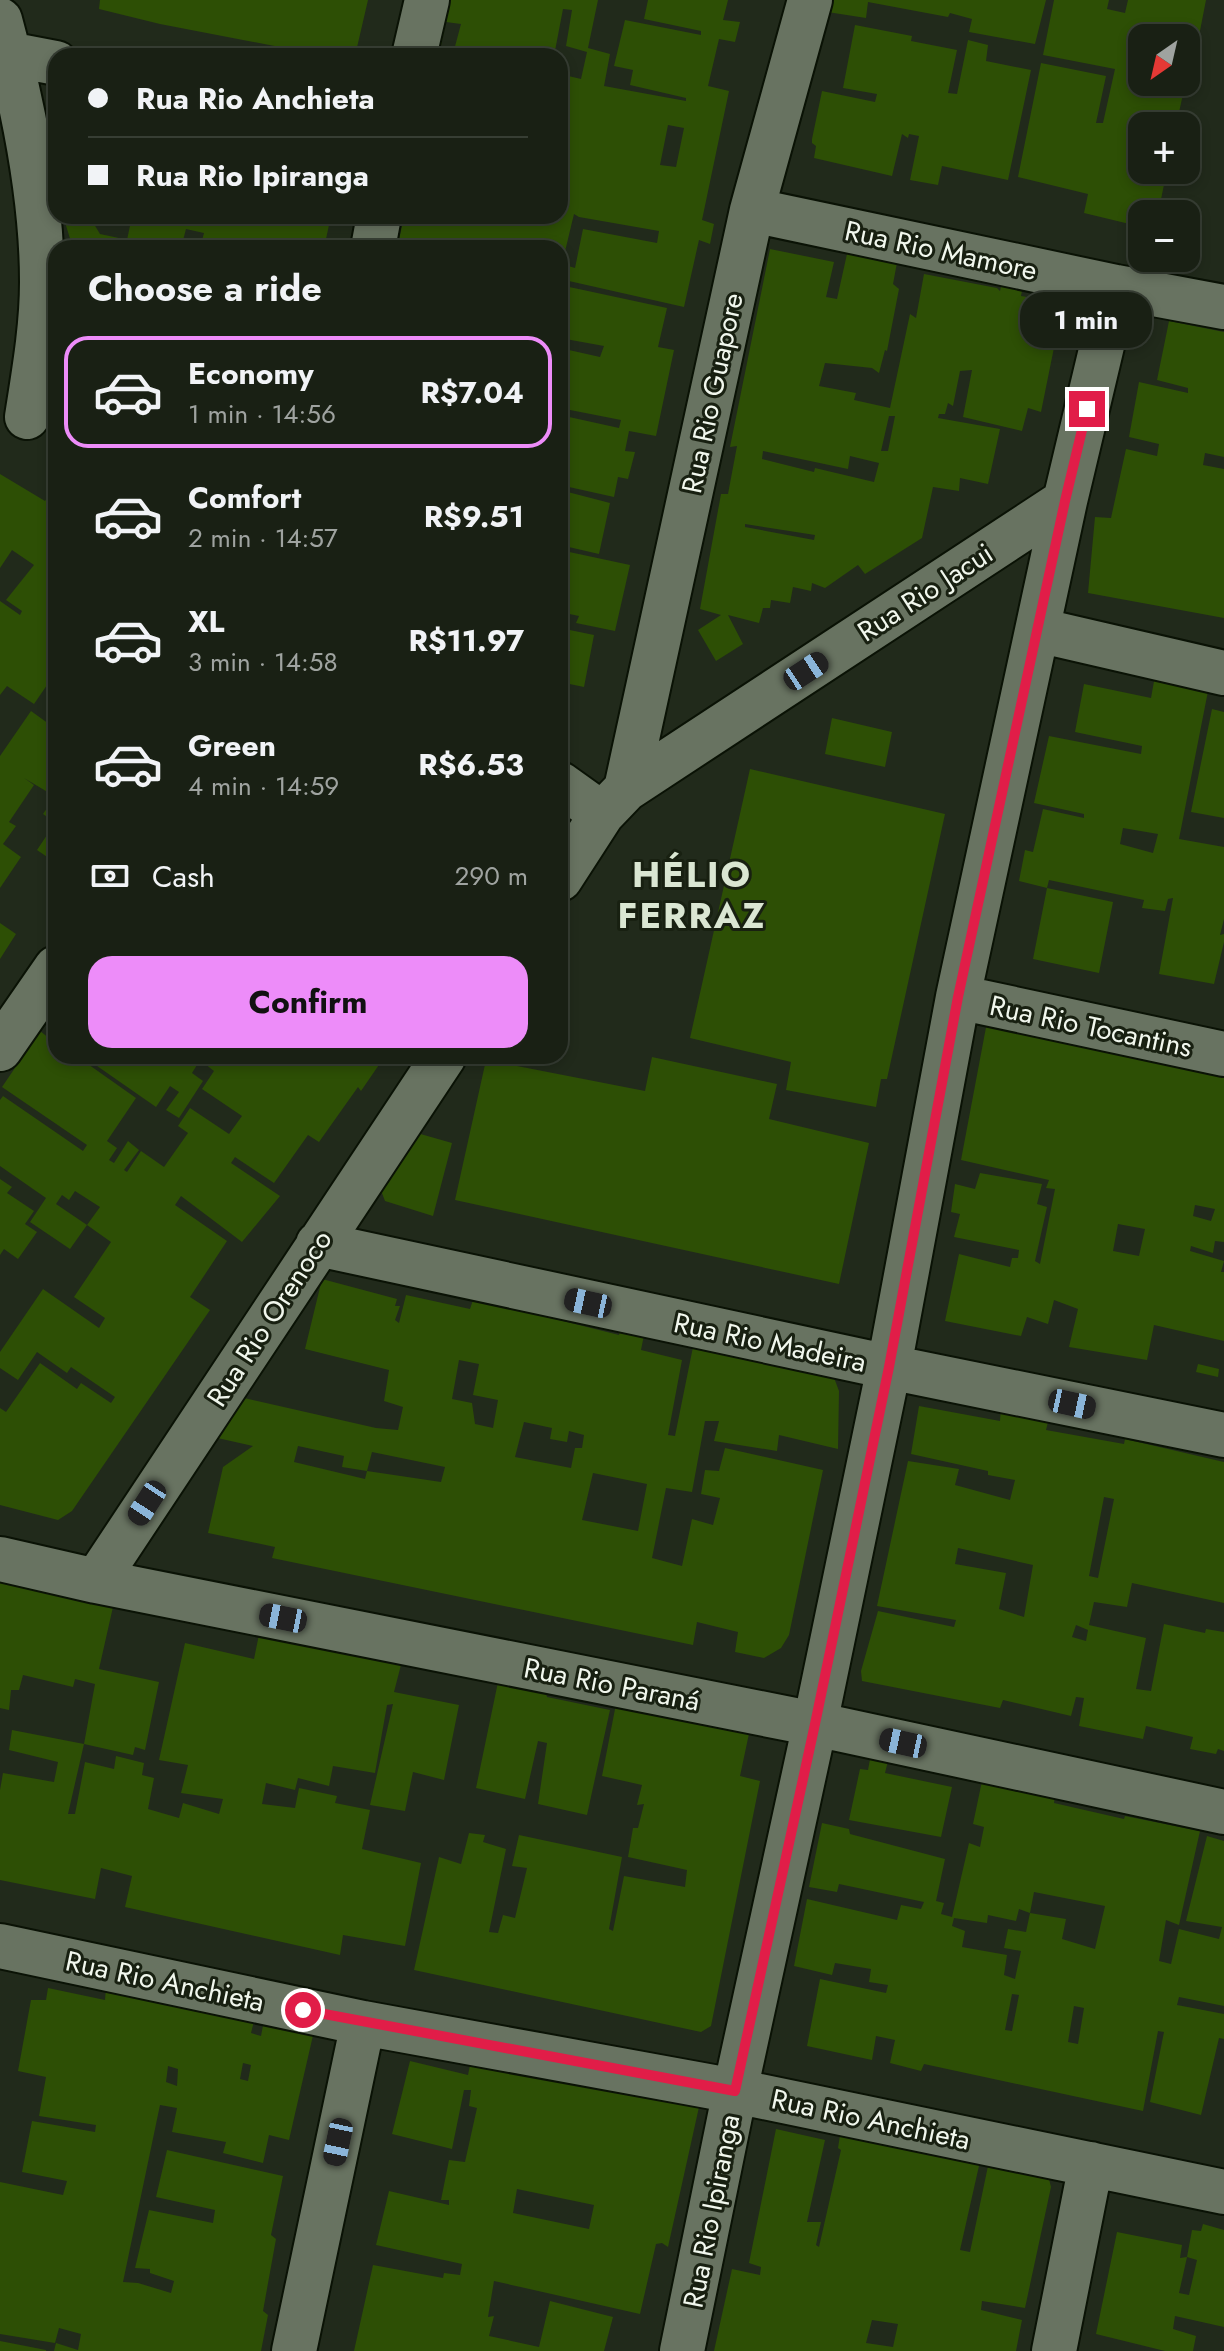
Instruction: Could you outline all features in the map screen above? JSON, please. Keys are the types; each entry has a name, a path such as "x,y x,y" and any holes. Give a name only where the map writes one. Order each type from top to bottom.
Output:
{"street":[{"path":"416,48 427,0"},
{"name":"Rua Rio Guapore","path":"614,801 752,210 810,0"},
{"path":"5,37 48,59"},
{"path":"5,37 35,189 42,281 28,427"},
{"name":"Rua Rio Mamore","path":"752,210 1224,307"},
{"name":"Rua Rio Ipiranga","path":"682,2351 889,1367 958,997 1065,501 1116,287"},
{"name":"Rua Rio Jacui","path":"614,801 1065,501"},
{"path":"1038,630 1224,673"},
{"path":"568,787 614,801 568,867"},
{"path":"0,1049 48,980"},
{"name":"Rua Rio Tocantins","path":"958,997 1224,1054"},
{"name":"Rua Rio Orenoco","path":"96,1581 439,1064"},
{"name":"Rua Rio Madeira","path":"318,1244 889,1367 1224,1435"},
{"name":"Rua Rio Paraná","path":"0,1559 96,1581 815,1724 1224,1812"},
{"name":"Rua Rio Anchieta","path":"0,1946 363,2023 735,2091 1224,2192"},
{"path":"294,2351 363,2023"},
{"path":"1054,2351 1091,2164"}],"building":[{"path":"100,0 368,0 357,48 284,48 99,9"},
{"path":"445,0 598,0 588,48 610,54 604,86 686,101 686,98 630,85 633,70 614,66 625,20 701,35 701,31 644,19 648,0 728,0 723,20 740,22 735,42 719,39 708,86 729,91 702,220 714,224 710,244 699,240 684,307 568,281 568,266 575,268 583,229 657,243 659,231 574,214 568,240 399,240 402,224 568,224 568,76 581,79 587,52 566,46 572,10 563,9 556,48 455,48 461,24 446,22 440,48 434,48","holes":["668,125 684,128 676,167 660,165"]},
{"path":"824,0 1046,0 1035,44 969,32 972,19 950,13 948,17 868,2 866,18 821,11"},
{"path":"1054,0 1109,0 1107,9 1125,13 1128,0 1206,0 1200,31 1200,24 1128,24 1128,96 1183,96 1179,112 1128,112 1128,184 1164,184 1161,200 1128,200 1128,224 1084,213 1088,194 1018,177 1041,63 1106,76 1096,123 1103,123 1115,69 1043,55"},
{"path":"855,25 912,36 911,41 957,50 948,93 957,94 968,40 988,45 986,61 1031,70 1008,180 942,166 938,185 910,180 919,136 909,134 908,138 902,134 892,176 814,158 816,146 812,139 822,91 875,102 877,94 843,88"},
{"path":"66,224 94,224 100,234 119,238 118,240 70,240"},
{"path":"130,224 329,224 326,240 202,240 204,233 186,229 183,240 127,240"},
{"path":"849,245 899,252 893,284 899,289 887,351 879,373 872,368 825,363 819,386 856,393 854,400 890,408 910,314 916,318 924,274 1000,291 1004,274 1024,280 1021,296 1063,303 1041,412 1028,408 1022,431 963,417 972,370 960,371 953,406 948,403 945,414 939,414 938,418 1000,429 988,484 960,478 959,491 933,487 922,538 865,574 858,565 825,588 812,583 811,591 793,587 790,603 771,600 770,608 763,608 759,623 728,615 743,644 716,661 698,630 721,615 700,609 721,494 728,494 737,446 730,447 770,249 834,262 826,297 837,299","holes":["889,416 895,416 888,451 881,451","763,451 848,469 850,456 879,463 874,482 762,459","745,524 815,535 814,540 745,527"]},
{"path":"568,287 667,308 658,347 674,350 656,436 629,431 625,451 635,452 628,479 618,477 614,497 568,487 568,417 619,428 621,420 568,410 568,350 600,357 604,346 568,339"},
{"path":"1169,321 1224,332 1224,457 1205,453 1203,465 1224,469 1224,618 1088,593 1095,517 1111,518 1126,449 1157,456 1159,444 1129,437 1139,382 1188,393 1188,388 1157,380"},
{"path":"0,474 45,501 48,497 48,684 34,704 7,686 0,695 0,601 20,615 22,611 6,600 34,565 12,550 0,568"},
{"path":"568,492 610,503 599,554 568,547"},
{"path":"568,552 630,565 615,631 576,623 579,616 568,614"},
{"path":"568,630 594,635 584,687 568,684"},
{"path":"1156,670 1210,681 1179,839 1224,847 1224,919 1220,935 1224,934 1224,942 1214,984 1159,974 1173,898 1168,899 1165,911 1142,908 1144,900 1049,880 1047,888 1019,881 1025,850 1033,852 1043,809 1084,818 1084,814 1034,803 1049,736 1141,754 1142,746 1075,732 1084,684 1151,698","holes":["1123,828 1158,834 1153,853 1120,844"]},
{"path":"1212,709 1224,712 1224,818 1191,812"},
{"path":"31,711 48,723 48,792 24,778 34,785 9,822 16,826 3,844 21,857 0,888 0,756"},
{"path":"832,718 892,732 885,767 825,754"},
{"path":"750,769 945,814 887,1079 881,1079 876,1107 786,1090 791,1062 690,1038"},
{"path":"48,834 48,858 37,850"},
{"path":"1047,888 1113,902 1099,973 1033,959"},
{"path":"0,923 16,934 0,959"},
{"path":"987,1022 1224,1071 1224,1242 1215,1241 1213,1253 1191,1246 1190,1251 1224,1261 1221,1272 1224,1272 1224,1341 1154,1325 1147,1360 1069,1347 1078,1309 1054,1300 1048,1324 1027,1317 1021,1336 945,1321 959,1254 1010,1267 1012,1258 1018,1258 1019,1250 954,1237 960,1214 951,1212 955,1184 975,1189 980,1173 1042,1184 1037,1204 1047,1207 1035,1261 1040,1264 1055,1189 1046,1188 1049,1180 961,1160","holes":["1195,1205 1215,1209 1211,1221 1193,1216","1118,1224 1145,1229 1139,1256 1113,1251"]},
{"path":"40,1031 48,1037 48,1064 88,1064 136,1098 107,1141 117,1148 109,1160 114,1163 128,1141 139,1150 124,1170 127,1172 141,1151 164,1167 188,1133 178,1126 190,1108 229,1134 242,1116 202,1089 214,1071 205,1064 380,1064 361,1091 358,1087 319,1142 308,1135 274,1183 235,1157 231,1163 280,1196 242,1242 181,1196 175,1205 227,1241 190,1297 210,1310 72,1511 58,1520 0,1505 0,1408 6,1412 40,1363 77,1389 81,1383 111,1403 115,1397 71,1367 67,1373 37,1352 18,1380 0,1368 0,1352 43,1289 99,1328 105,1318 74,1297 111,1242 87,1225 70,1249 30,1222 46,1198 0,1166 0,1100 3,1096 83,1151 87,1145 2,1087","holes":["75,1191 100,1207 87,1225 56,1204 62,1195 69,1200"]},
{"path":"652,1057 777,1084 769,1119 869,1143 839,1284 455,1200 485,1064 507,1064 645,1091"},
{"path":"94,1064 198,1064 192,1073 203,1081 179,1118 166,1110 179,1092 170,1086 156,1107"},
{"path":"417,1133 452,1143 433,1216 385,1201 380,1188"},
{"path":"0,1179 12,1187 7,1193 34,1211 25,1224 37,1232 18,1259 4,1249 0,1255"},
{"path":"322,1279 397,1299 395,1306 400,1306 395,1320 399,1323 406,1295 470,1309 475,1294 547,1312 547,1317 619,1335 621,1326 645,1330 641,1350 682,1360 668,1435 675,1436 694,1342 830,1367 839,1391 838,1449 779,1435 777,1451 714,1441 719,1421 705,1421 692,1492 666,1488 652,1558 682,1566 692,1519 713,1525 720,1498 701,1494 705,1470 719,1471 725,1448 823,1470 789,1635 781,1648 764,1658 735,1652 738,1632 697,1622 693,1645 272,1558 275,1547 208,1533 223,1467 253,1446 213,1437 240,1397 376,1428 398,1430 403,1407 384,1401 389,1370 305,1349","holes":["459,1360 479,1364 473,1395 498,1400 493,1428 475,1424 472,1403 452,1399","524,1422 552,1428 550,1439 567,1442 569,1431 584,1435 582,1448 575,1448 571,1468 515,1457","298,1446 344,1456 342,1467 367,1471 365,1479 294,1462","372,1452 445,1467 441,1482 367,1471","593,1473 647,1484 638,1531 582,1520"]},
{"path":"1198,1364 1219,1369 1218,1377 1196,1372"},
{"path":"919,1406 1000,1421 1001,1408 1050,1414 1046,1430 1124,1444 1125,1439 1224,1462 1224,1603 1132,1583 1127,1607 1094,1602 1089,1625 1146,1638 1136,1689 1151,1691 1164,1624 1205,1633 1206,1629 1224,1632 1224,1751 1218,1749 1216,1754 1190,1749 1193,1737 1146,1726 1143,1739 1079,1726 1084,1698 1076,1697 1071,1716 1003,1700 1000,1708 862,1681 861,1671 878,1611 954,1627 956,1620 877,1606 908,1461 959,1469 955,1485 1010,1500 1015,1480 911,1454","holes":["1104,1497 1114,1499 1098,1578 1089,1576","958,1548 1033,1565 1024,1617 999,1609 1006,1573 955,1564","1076,1625 1088,1630 1086,1641 1072,1637"]},
{"path":"0,1575 115,1598 99,1669 159,1682 145,1750 135,1747 133,1755 84,1744 95,1684 75,1679 73,1687 23,1675 19,1690 11,1690 9,1710 0,1708"},
{"path":"263,1615 402,1661 394,1692 459,1705 444,1780 413,1772 405,1811 370,1805 393,1704 387,1705 375,1773 333,1766 329,1786 298,1778 295,1790 266,1783 262,1804 295,1808 299,1788 337,1796 335,1803 370,1810 362,1849 421,1863 405,1946 343,1935 340,1955 125,1907 132,1876 101,1868 95,1899 0,1880 0,1790 3,1773 54,1782 58,1762 9,1750 12,1730 84,1744 68,1814 75,1814 85,1762 114,1769 116,1756 144,1763 142,1775 154,1778 148,1809 179,1818 183,1803 219,1814 223,1799 181,1793 188,1765 159,1760 185,1643 254,1659"},
{"path":"498,1682 546,1693 547,1697 610,1710 587,1815 538,1804 547,1743 538,1741 525,1799 476,1788"},
{"path":"616,1704 750,1729 740,1776 760,1781 711,2026 701,2032 414,1970 439,1857 461,1864 469,1833 485,1835 483,1842 506,1849 489,1932 498,1933 503,1915 515,1918 527,1868 512,1866 519,1835 622,1857 609,1929 613,1931 624,1876 685,1887 687,1870 628,1857 633,1828 638,1828 644,1804 637,1805 642,1785 602,1776"},
{"path":"871,1754 889,1757 885,1773 952,1787 941,1837 849,1820 860,1769 868,1770"},
{"path":"982,1781 1018,1792 1021,1785 1055,1795 1054,1803 1124,1819 1125,1816 1200,1831 1179,1925 1166,1920 1159,1961 1171,1964 1179,1929 1219,1939 1222,1927 1186,1921 1207,1836 1224,1841 1224,2006 1179,1997 1177,2005 1224,2014 1224,2039 1219,2038 1201,2115 1150,2102 1164,2032 1158,2031 1143,2111 924,2064 921,2071 890,2063 895,2040 876,2036 872,2060 807,2046 820,1979 886,1993 888,1985 869,1982 871,1969 835,1963 832,1975 794,1966 807,1899 897,1920 901,1905 921,1909 924,1902 839,1884 837,1892 809,1887 822,1823 849,1829 850,1834 945,1859 936,1901 944,1903 941,1914 952,1917 969,1843 980,1847 984,1827 973,1824","holes":["1034,1892 1105,1906 1095,1949 1062,1939 1066,1919 1030,1913","1019,1909 1030,1913 1026,1932 1008,1929 1004,1948 1021,1951 1015,1979 1004,1975 1007,1955 962,1947 965,1931 952,1926 954,1918 987,1923 988,1915 1016,1921","1012,1994 1019,1995 1012,2031 1005,2030","1074,2006 1084,2008 1078,2044 1068,2042"]},
{"path":"48,1988 105,2000 106,1988 204,1997 200,2012 254,2021 251,2033 261,2036 264,2020 314,2031 289,2140 269,2135 263,2163 223,2153 226,2142 172,2132 177,2108 160,2105 123,2282 171,2293 174,2281 150,2273 150,2269 135,2268 149,2210 213,2223 215,2210 156,2197 167,2150 283,2176 271,2235 276,2239 263,2311 268,2315 261,2351 54,2351 56,2343 78,2350 81,2334 59,2328 55,2343 0,2334 0,2182 63,2195 67,2181 22,2172 32,2121 95,2132 96,2125 39,2116 46,2077 18,2071 31,2000 46,2000","holes":["243,2063 251,2065 248,2081 240,2079","168,2066 178,2069 177,2086 166,2082"]},
{"path":"473,2050 699,2107 668,2247 662,2243 656,2244 640,2314 494,2281 488,2317 494,2316 489,2336 539,2347 550,2301 613,2317 604,2351 354,2351 373,2265 443,2278 444,2273 460,2275 462,2264 376,2245 389,2191 449,2205 449,2200 441,2200 449,2160 465,2162 477,2108 469,2106 471,2090 464,2090 452,2149 392,2134 410,2061 468,2075","holes":["517,2189 594,2205 589,2229 513,2213"]},
{"path":"776,2129 825,2140 807,2222 821,2222 816,2245 819,2247 841,2150 838,2148 841,2129 981,2157 960,2250 970,2252 988,2166 1048,2175 1051,2187 1025,2308 982,2301 981,2310 1022,2320 1016,2351 714,2351 732,2269 760,2275 761,2267 749,2263","holes":["872,2320 898,2324 893,2347 866,2343"]},
{"path":"1203,2224 1224,2230 1224,2327 1175,2316 1173,2329 1196,2336 1193,2351 1165,2351 1096,2334 1117,2232 1182,2245 1180,2258 1187,2257 1192,2230 1201,2231","holes":["1187,2257 1197,2260 1189,2295 1179,2293"]},
{"path":"0,2341 46,2350 46,2351 0,2351"}],"district":[{"name":"HÉLIO FERRAZ","path":"692,894"}],"route":[{"path":"303,2010 735,2091 889,1367 958,997 1087,409"}]}
